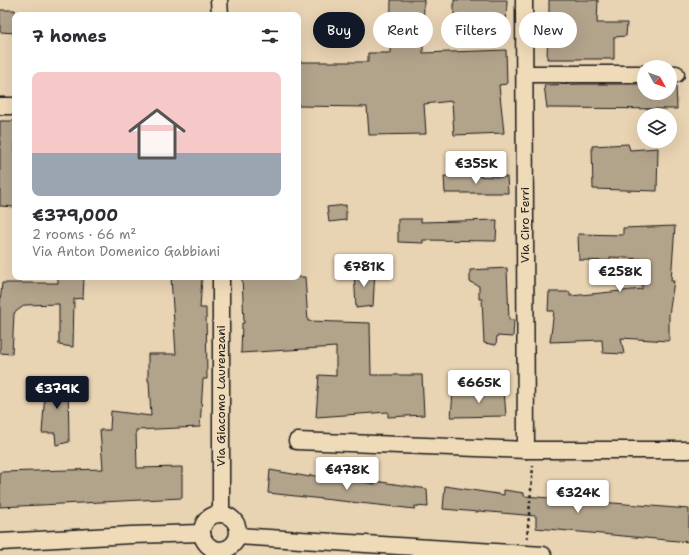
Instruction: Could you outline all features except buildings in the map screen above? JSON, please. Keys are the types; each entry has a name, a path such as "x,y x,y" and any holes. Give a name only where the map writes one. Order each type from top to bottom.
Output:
{"street":[{"path":"219,0 220,12"},
{"name":"Via Ciro Ferri","path":"524,0 530,450"},
{"path":"525,74 637,74"},
{"path":"0,106 12,106"},
{"name":"Via Giacomo Laurenzani","path":"221,280 221,514"},
{"path":"297,441 530,450 689,450"},
{"path":"221,514 233,519 236,524 238,536 233,545 223,553 212,549 203,539 202,533 202,527 210,517 221,514"},
{"path":"0,542 202,533"},
{"path":"238,536 543,555"}],"path":[{"path":"526,554 530,450"}]}
